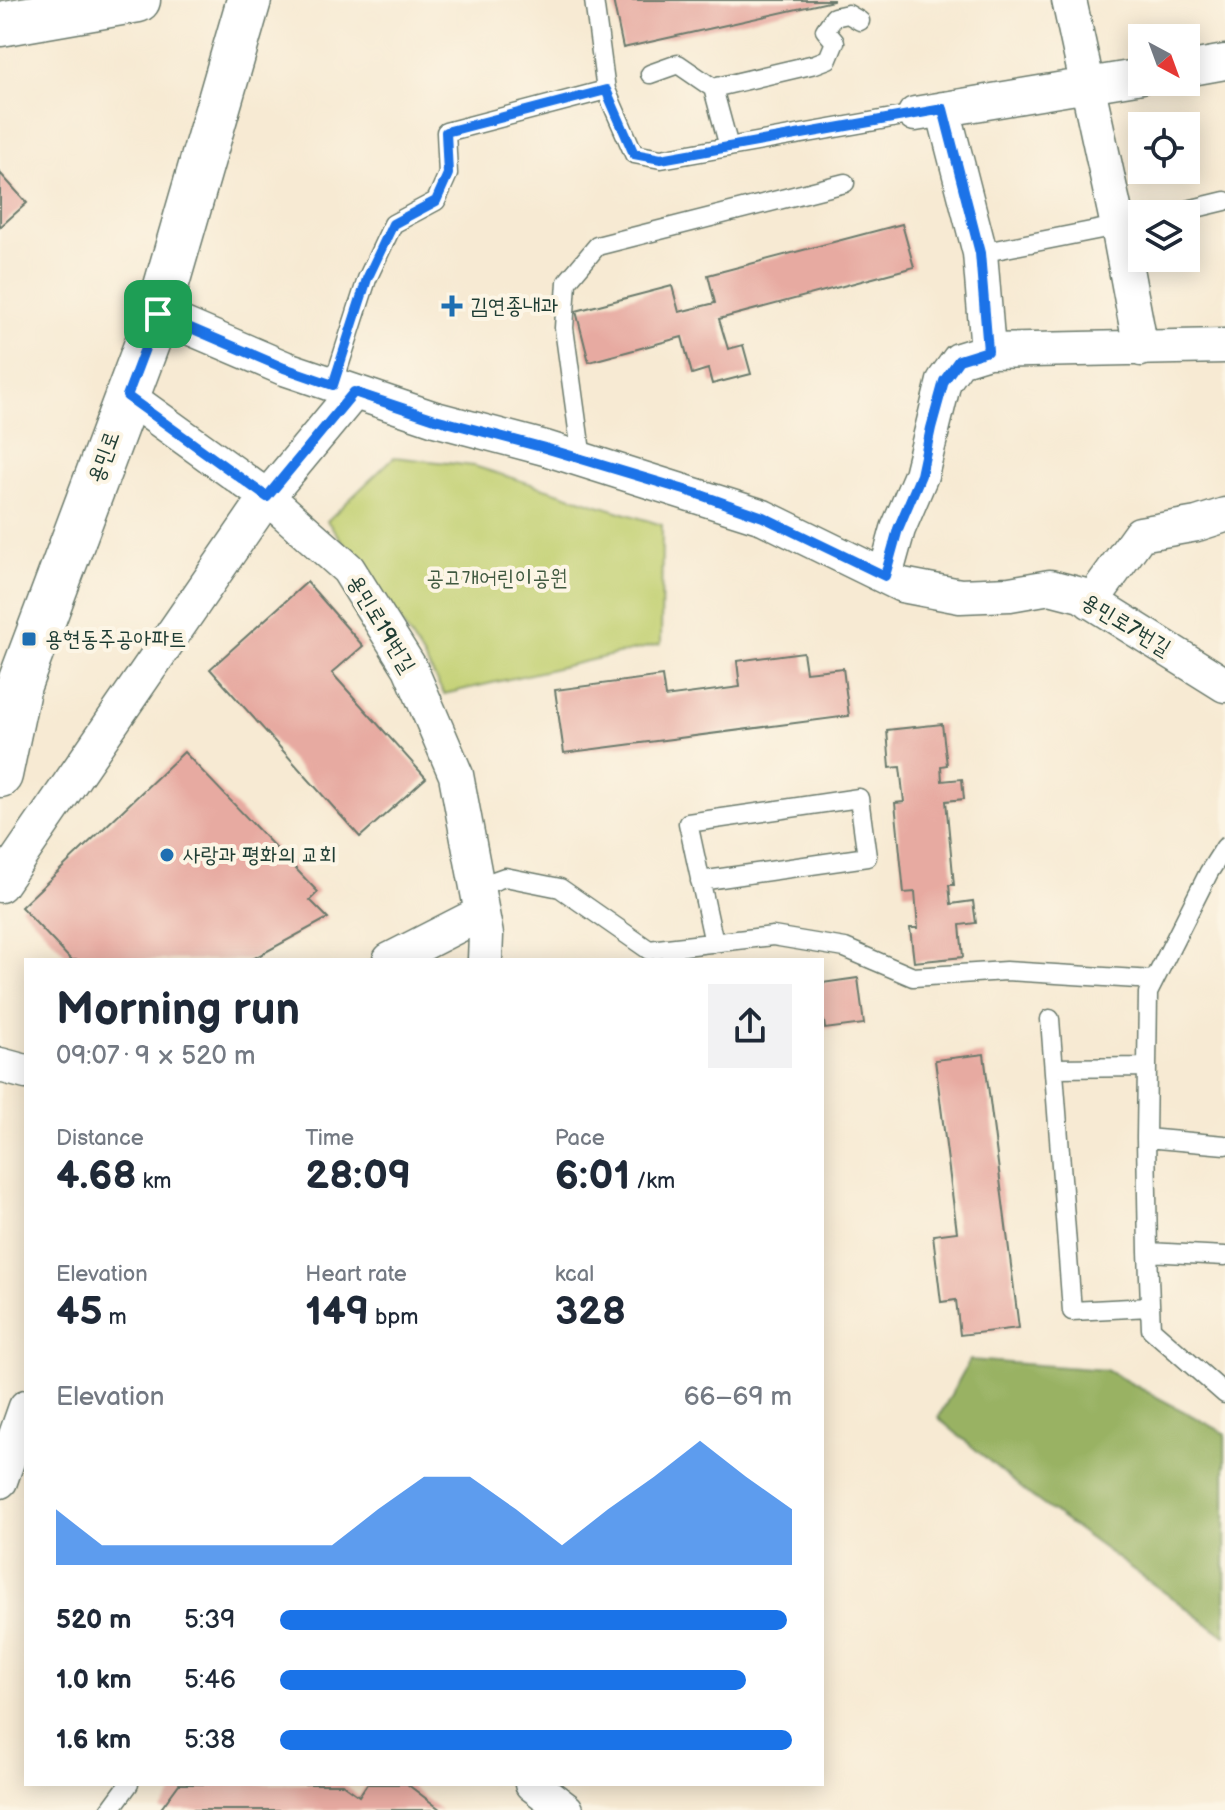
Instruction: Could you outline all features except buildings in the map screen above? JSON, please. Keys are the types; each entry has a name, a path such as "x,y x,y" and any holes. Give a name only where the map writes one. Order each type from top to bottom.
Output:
{"street":[{"path":"0,24 138,0"},
{"name":"용민로","path":"0,775 8,698 19,685 158,314 249,0"},
{"path":"1069,0 1086,85 1128,217"},
{"path":"1200,66 1225,62"},
{"path":"988,351 980,253 929,112 1128,78"},
{"path":"1134,272 1141,349"},
{"name":"용민로7번길","path":"158,314 284,368 435,419 582,459 763,517 902,585 960,596 1010,594 1050,587 1081,595 1225,685"},
{"path":"885,576 898,529 921,475 944,381 959,360 988,351 1225,346"},
{"path":"0,885 343,388"},
{"name":"용민로19번길","path":"127,396 267,497 348,569 410,668 456,775 486,935 485,958"},
{"path":"1091,602 1140,534 1197,524 1225,515"},
{"path":"393,958 480,900"},
{"path":"0,1065 24,1071"},
{"path":"0,1481 24,1413"},
{"path":"535,1786 566,1810"}],"lane":[{"path":"594,0 606,90 634,154 661,159 929,112"},
{"path":"713,88 828,59 835,42 825,30 834,17 848,14 860,21"},
{"path":"650,74 678,64 713,88 729,147"},
{"path":"343,388 367,279 393,224 436,201 448,174 446,132 606,90"},
{"path":"582,459 564,328 567,282 597,246 845,183"},
{"path":"1200,207 1225,201"},
{"path":"980,253 1128,223"},
{"path":"700,881 867,857 859,798 688,823 700,881 714,943"},
{"path":"1225,847 1209,872 1148,993 1146,1138 1151,1329 1225,1394"},
{"path":"480,900 505,877 560,888 649,950 667,954 714,943 773,936 845,948 913,977 1006,971 1154,980"},
{"path":"1050,1019 1072,1311 1150,1307"},
{"path":"1055,1068 1147,1067"},
{"path":"1146,1138 1225,1145"},
{"path":"1148,1252 1225,1256"},
{"path":"110,1810 128,1786"}],"green space":[{"name":"공고개어린이공원","path":"394,457 474,466 662,525 661,644 444,694 404,626 327,521"},
{"path":"970,1360 1106,1370 1225,1433 1225,1636 1031,1496 938,1418"}],"place":[{"name":"김연종내과","path":"452,306"},
{"name":"용현동주공아파트","path":"29,639"},
{"name":"사랑과 평화의 교회","path":"167,855"}],"route":[{"path":"606,90 634,154 661,159 943,109 980,253 988,351 959,360 944,381 921,475 898,529 885,576 763,517 698,494 435,419 354,392 267,497 127,396 158,314 284,368 333,385 367,279 393,224 436,201 448,174 446,132 606,90"}]}
